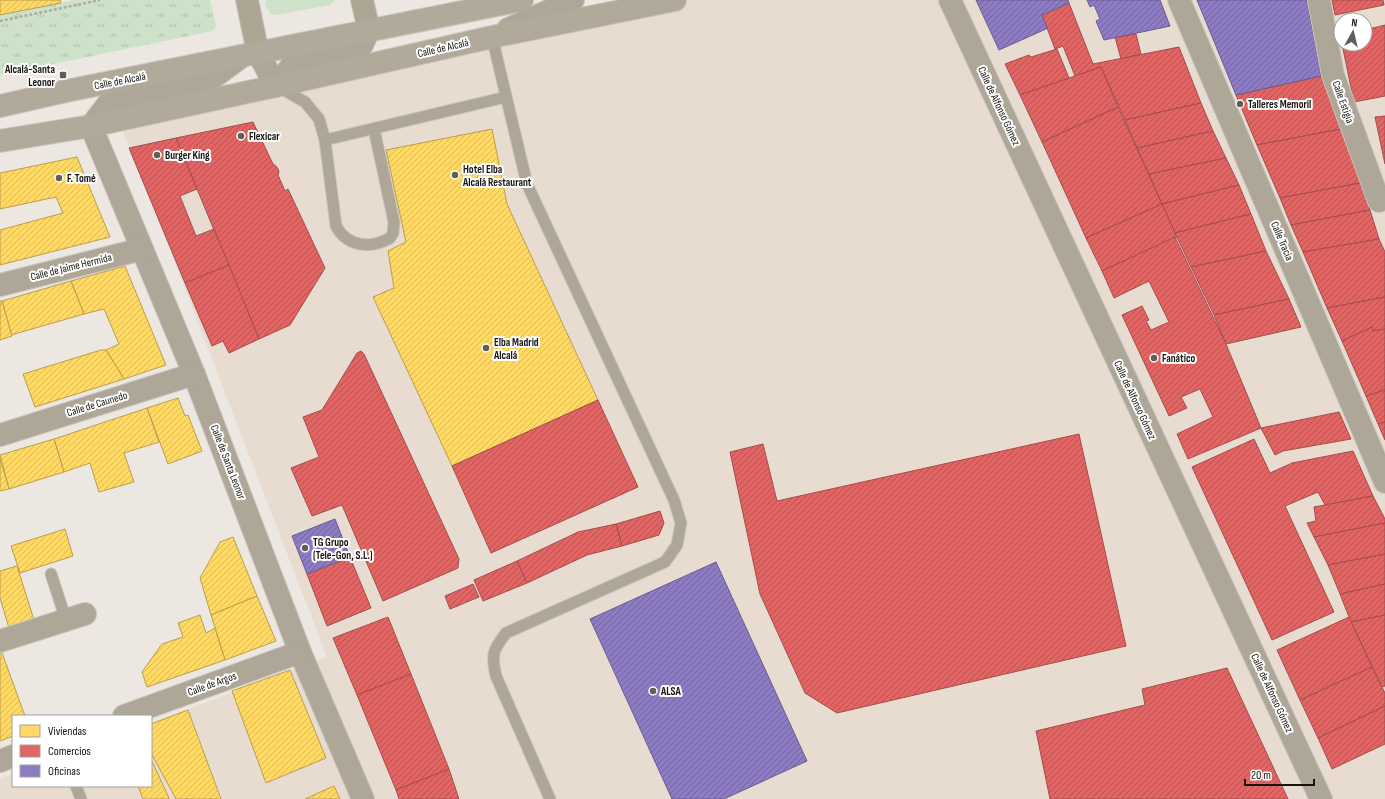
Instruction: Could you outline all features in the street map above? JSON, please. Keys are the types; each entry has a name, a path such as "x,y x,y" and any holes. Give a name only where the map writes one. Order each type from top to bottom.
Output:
{"main road":[{"name":"Calle de Alcalá","path":"0,106 66,91 522,0"},
{"name":"Calle de Alcalá","path":"0,141 91,126 492,37 667,1"}],"street":[{"path":"247,0 249,55 276,86 293,64 362,45 369,30 362,0"},
{"name":"Calle de Alcalá","path":"492,37 573,0"},
{"name":"Calle de Alfonso Gómez","path":"950,0 1321,799"},
{"name":"Calle Tracia","path":"1179,0 1385,482"},
{"name":"Calle Estigia","path":"1319,0 1333,74 1379,201"},
{"name":"Calle de Alcalá","path":"91,126 111,100 214,77 249,55"},
{"name":"Calle de Santa Leonor","path":"91,126 194,374 300,652 362,799"},
{"name":"Calle de Jaime Hermida","path":"0,285 142,249"},
{"name":"Calle de Caunedo","path":"0,435 194,374"},
{"path":"1,638 76,617"},
{"name":"Calle de Argos","path":"127,715 300,652"},
{"path":"0,761 12,756"}],"lane":[{"path":"492,37 527,184 674,500 681,523 677,545 665,562 506,633 496,646 493,660 496,676 550,799"},
{"path":"276,86 305,102 319,119 325,140 336,226 340,233 352,242 365,246 380,244 390,238 393,232 394,222 374,129"},
{"path":"325,140 506,97"},
{"path":"52,574 76,617"},
{"path":"76,787 81,799"}],"path":[{"path":"0,21 100,0"}],"shaded area":[{"path":"675,0 1385,0 1385,799 0,799 0,779 12,774 12,787 152,787 152,723 327,657 143,180 120,125"}],"green space":[{"path":"75,0 210,0 216,26 213,31 0,75 0,15"},
{"path":"266,0 335,0 330,5 277,15 270,14 265,4"}],"building: Viviendas":[{"path":"0,0 60,0 61,3 0,15"},
{"name":"Elba Madrid Alcalá","path":"492,129 507,204 598,400 452,466 373,297 394,288 388,251 406,242 386,150"},
{"path":"77,157 110,237 0,265 0,230 63,213 56,197 0,209 0,173"},
{"path":"125,266 166,365 124,379 106,350 119,344 104,309 84,314 71,281"},
{"path":"71,281 84,314 11,335 2,301"},
{"path":"0,301 2,301 12,336 0,340"},
{"path":"101,350 106,350 124,379 35,407 23,374"},
{"path":"178,398 185,416 188,415 202,451 168,464 147,408"},
{"path":"147,408 159,442 124,453 134,482 99,492 90,463 64,472 54,439"},
{"path":"54,439 64,472 9,489 0,455"},
{"path":"0,458 9,489 0,491"},
{"path":"65,529 73,556 20,573 11,546"},
{"path":"233,537 257,596 211,615 200,578 220,542"},
{"path":"17,566 34,620 9,628 0,598 0,571"},
{"path":"257,596 276,641 225,660 211,615"},
{"path":"200,615 206,633 215,628 225,660 147,687 142,672 162,644 183,637 178,623"},
{"path":"1,650 25,715 12,715 12,736 0,741"},
{"path":"290,670 326,758 266,783 232,691"},
{"path":"188,710 221,799 176,799 152,755 152,724"},
{"path":"152,761 169,799 143,799 138,787 152,787"},
{"path":"334,786 340,799 305,799"}],"building: Comercios":[{"path":"1332,0 1383,0 1384,5 1350,12 1334,12"},
{"path":"1069,3 1093,64 1179,47 1201,103 1125,120 1101,67 1075,76 1063,46 1055,49 1042,15"},
{"path":"1385,25 1385,96 1354,102 1344,52 1373,52 1373,28"},
{"path":"1136,34 1141,54 1121,59 1115,37"},
{"path":"1057,49 1069,78 1020,95 1005,64 1029,55 1031,57"},
{"path":"1101,67 1118,107 1042,142 1020,95"},
{"path":"1321,76 1341,129 1257,145 1236,95"},
{"path":"1201,103 1213,131 1137,148 1125,120"},
{"path":"1118,107 1162,204 1086,238 1042,142"},
{"path":"1385,116 1385,164 1375,117"},
{"path":"253,122 273,164 278,169 278,175 285,191 288,189 325,268 290,325 259,339 176,138"},
{"path":"1341,129 1360,183 1280,198 1257,145"},
{"path":"1213,131 1226,158 1149,174 1137,148"},
{"path":"176,138 197,189 180,196 196,236 214,229 229,265 185,283 129,148"},
{"path":"1226,158 1239,185 1162,204 1149,174"},
{"path":"1360,183 1370,210 1291,225 1280,198"},
{"path":"1239,185 1251,214 1175,233 1162,204"},
{"path":"1162,204 1177,237 1102,271 1086,238"},
{"path":"1370,210 1379,239 1303,252 1291,225"},
{"path":"1251,214 1266,251 1191,267 1175,233"},
{"path":"1175,237 1226,344 1261,428 1188,459 1177,434 1213,417 1200,389 1181,397 1187,408 1169,416 1122,315 1142,306 1149,320 1146,321 1151,330 1169,322 1149,281 1114,298 1102,271"},
{"path":"1379,239 1385,252 1385,297 1327,308 1303,252"},
{"path":"1266,251 1289,299 1214,315 1191,267"},
{"path":"229,265 259,339 229,353 223,341 212,346 185,283"},
{"path":"1385,297 1385,329 1373,331 1372,327 1342,341 1327,308"},
{"path":"1289,299 1301,327 1226,344 1214,315"},
{"path":"1372,327 1373,331 1385,329 1385,390 1366,396 1342,341"},
{"path":"361,351 364,354 459,559 458,568 383,601 342,505 312,516 291,468 319,457 303,417 322,410 357,353"},
{"path":"1385,390 1385,422 1378,424 1366,396"},
{"path":"598,400 638,487 491,553 452,466"},
{"path":"1339,412 1351,439 1283,451 1275,455 1261,428"},
{"path":"1385,422 1385,440 1378,424"},
{"path":"1079,434 1126,646 837,713 805,693 760,594 730,452 763,444 777,501"},
{"path":"1254,439 1270,473 1292,463 1353,451 1373,496 1325,505 1318,492 1285,506 1334,612 1272,640 1192,467"},
{"path":"1373,496 1385,519 1385,523 1314,537 1307,523 1316,521 1314,507"},
{"path":"660,511 664,523 659,535 622,546 616,524"},
{"path":"1385,523 1385,554 1328,565 1314,537"},
{"path":"616,524 622,546 587,555 527,583 517,561 578,532"},
{"path":"1385,554 1385,584 1340,594 1328,565"},
{"path":"350,557 371,608 327,626 307,574"},
{"path":"517,561 527,583 483,601 474,580"},
{"path":"473,584 479,597 450,609 445,596"},
{"path":"1385,584 1385,615 1351,622 1340,594"},
{"path":"1385,615 1385,686 1382,687 1351,622"},
{"path":"388,617 411,674 357,695 333,638"},
{"path":"1349,617 1372,667 1300,700 1277,650"},
{"path":"1372,667 1385,693 1385,706 1318,738 1300,700"},
{"path":"1227,668 1288,799 1050,799 1036,731 1145,705 1142,689"},
{"path":"411,674 449,769 396,790 357,695"},
{"path":"1385,706 1385,744 1332,769 1318,738"},
{"path":"449,769 459,799 399,799 396,790"}],"building: Oficinas":[{"path":"976,0 1068,0 1069,3 1042,15 1047,28 1046,29 999,50"},
{"path":"1087,0 1160,0 1170,26 1104,40 1096,21 1100,19 1094,5 1090,7"},
{"path":"1197,0 1307,0 1321,76 1236,95"},
{"path":"335,519 350,557 307,574 292,536"},
{"path":"716,562 807,761 724,799 672,799 590,619"}],"place":[{"name":"Alcalá-Santa Leonor","path":"63,75"},
{"name":"Talleres Memoril","path":"1240,104"},
{"name":"Flexicar","path":"241,136"},
{"name":"Burger King","path":"157,155"},
{"name":"Hotel Elba Alcalá Restaurant","path":"455,175"},
{"name":"F. Tomé","path":"59,178"},
{"name":"Elba Madrid Alcalá","path":"486,348"},
{"name":"Fanático","path":"1154,358"},
{"name":"TG Grupo (Tele-Gon, S.L.)","path":"305,548"},
{"name":"ALSA","path":"653,691"}]}
